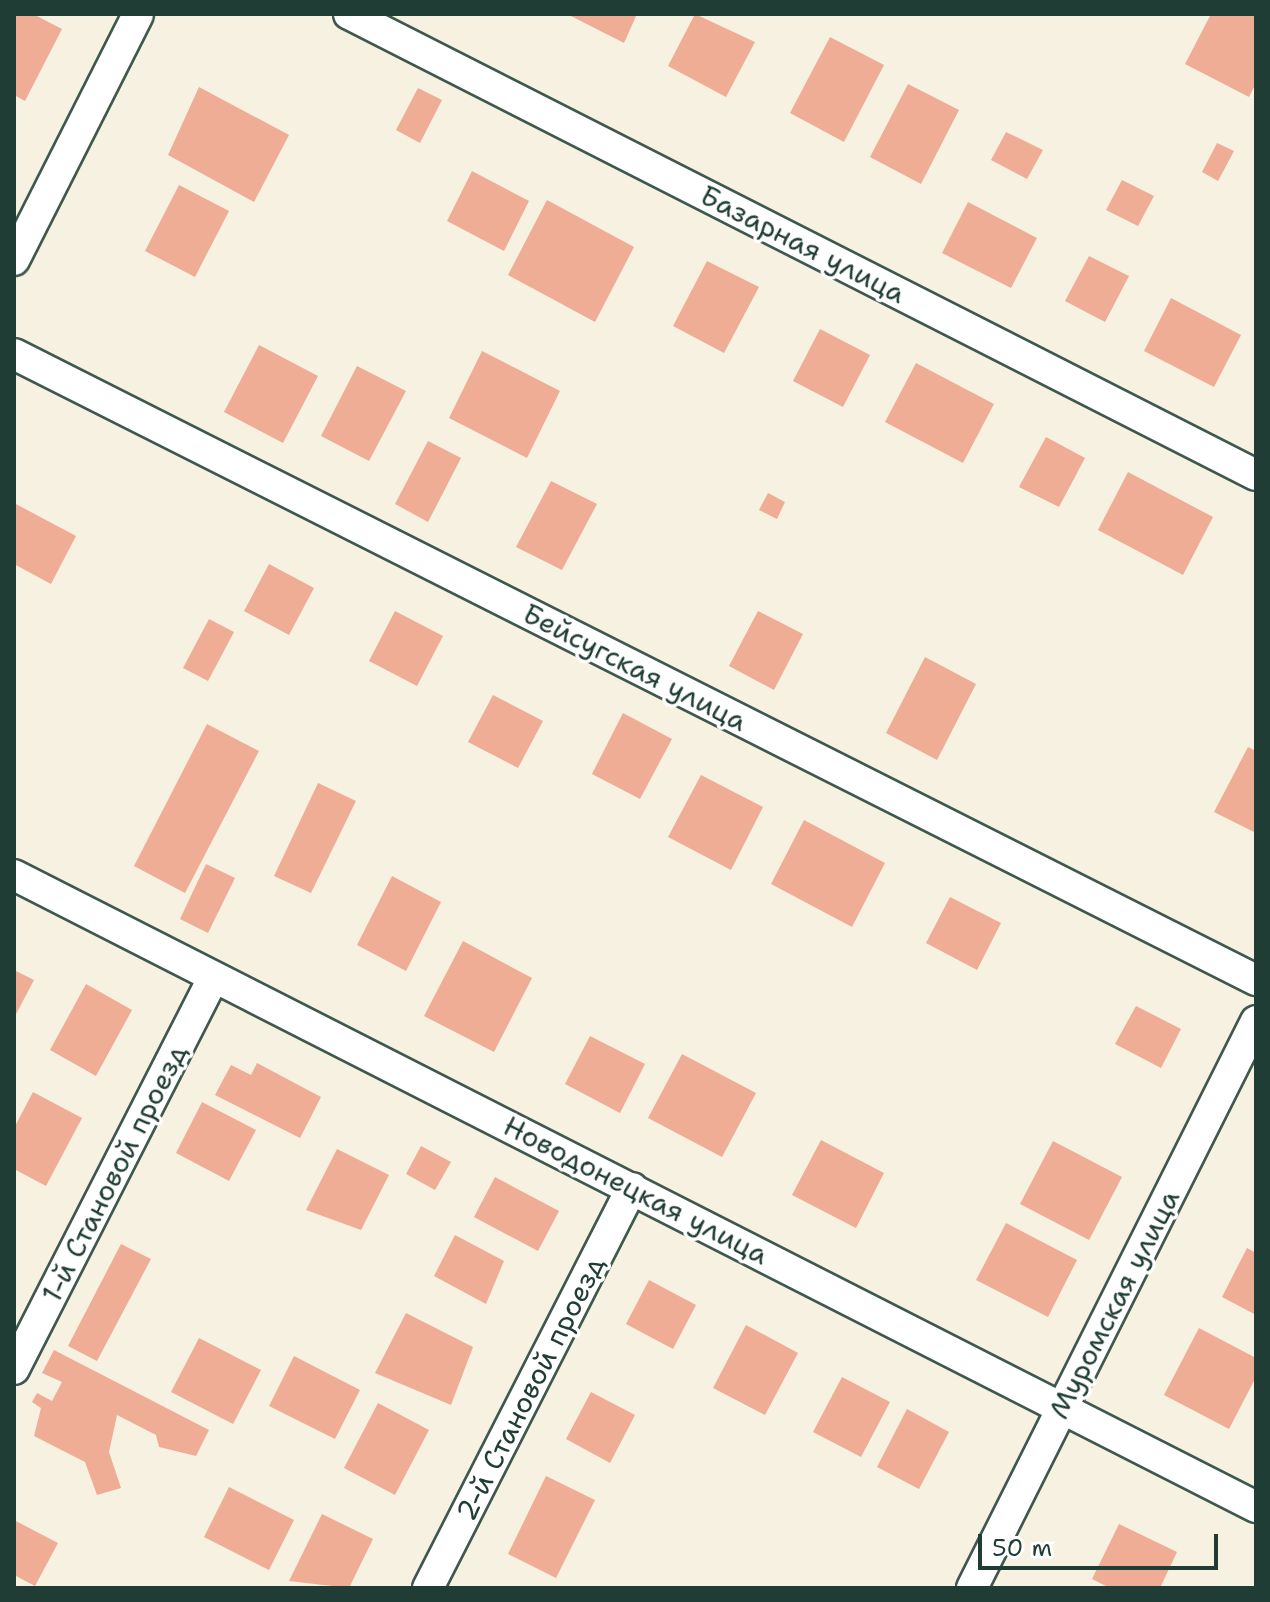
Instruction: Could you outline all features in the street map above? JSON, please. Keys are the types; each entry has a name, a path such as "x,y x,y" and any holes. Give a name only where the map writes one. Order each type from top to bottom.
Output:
{"street":[{"path":"14,260 138,14"},
{"name":"Базарная улица","path":"349,14 1256,475"},
{"name":"Бейсугская улица","path":"14,354 1256,980"},
{"name":"Новодонецкая улица","path":"14,875 1063,1405 1256,1507"},
{"name":"1-й Становой проезд","path":"14,1369 213,978"},
{"name":"Муромская улица","path":"972,1588 1256,1021"},
{"name":"2-й Становой проезд","path":"428,1588 632,1188"}],"building":[{"path":"14,14 33,14 62,29 25,101 14,95"},
{"path":"567,14 637,14 624,43"},
{"path":"695,14 755,42 726,97 668,66"},
{"path":"1211,14 1256,14 1256,83 1249,97 1185,64"},
{"path":"830,37 884,65 844,142 790,113"},
{"path":"908,84 959,110 921,184 870,157"},
{"path":"199,87 289,135 254,202 168,155"},
{"path":"418,88 442,100 420,143 396,130"},
{"path":"1006,132 1043,150 1027,179 991,160"},
{"path":"1217,143 1234,151 1218,181 1202,172"},
{"path":"472,171 529,201 504,251 447,221"},
{"path":"1122,180 1154,196 1138,226 1106,210"},
{"path":"179,185 229,211 195,277 145,251"},
{"path":"547,200 634,247 595,322 508,275"},
{"path":"968,202 1037,238 1011,288 942,253"},
{"path":"1089,256 1129,276 1105,322 1065,301"},
{"path":"707,261 759,287 724,353 673,326"},
{"path":"1171,298 1241,335 1214,387 1144,351"},
{"path":"820,329 870,355 843,407 793,381"},
{"path":"259,345 318,376 283,443 224,412"},
{"path":"482,351 560,391 527,458 449,418"},
{"path":"916,363 994,404 963,463 885,422"},
{"path":"357,366 406,391 369,461 321,436"},
{"path":"1046,437 1085,458 1059,507 1019,487"},
{"path":"428,441 461,458 428,522 395,504"},
{"path":"1128,472 1213,517 1183,575 1098,530"},
{"path":"551,481 597,504 562,570 516,547"},
{"path":"768,493 785,502 777,519 759,510"},
{"path":"14,503 76,536 51,584 14,564"},
{"path":"269,564 314,588 289,635 244,611"},
{"path":"395,611 443,636 417,686 369,661"},
{"path":"758,611 803,634 774,690 729,666"},
{"path":"209,619 234,632 208,681 183,668"},
{"path":"925,657 976,684 937,760 886,733"},
{"path":"493,695 543,721 518,768 468,742"},
{"path":"623,713 672,739 640,799 592,774"},
{"path":"207,724 259,751 185,893 134,866"},
{"path":"1248,747 1256,751 1256,833 1214,812"},
{"path":"701,775 763,807 731,870 668,837"},
{"path":"318,783 356,801 311,893 274,876"},
{"path":"804,820 885,863 852,927 771,884"},
{"path":"206,864 235,878 208,933 180,919"},
{"path":"392,876 441,902 406,971 357,945"},
{"path":"950,897 1001,923 977,970 926,943"},
{"path":"463,941 532,978 494,1052 424,1016"},
{"path":"14,970 34,980 14,1018"},
{"path":"86,984 132,1010 96,1076 50,1050"},
{"path":"1136,1006 1181,1029 1161,1068 1115,1044"},
{"path":"590,1036 645,1064 620,1113 565,1084"},
{"path":"682,1054 756,1093 722,1157 648,1118"},
{"path":"257,1063 321,1097 300,1138 215,1095 231,1065 251,1075"},
{"path":"33,1092 82,1118 46,1186 14,1169 14,1128"},
{"path":"202,1102 256,1130 229,1181 176,1153"},
{"path":"821,1140 884,1173 856,1228 792,1195"},
{"path":"1053,1141 1122,1177 1089,1240 1020,1204"},
{"path":"421,1146 451,1162 435,1190 406,1174"},
{"path":"337,1149 389,1175 361,1230 306,1210"},
{"path":"495,1177 559,1211 538,1251 474,1217"},
{"path":"1006,1223 1077,1260 1048,1317 976,1280"},
{"path":"455,1235 504,1261 486,1304 434,1276"},
{"path":"121,1244 151,1259 97,1361 68,1346"},
{"path":"1247,1248 1256,1253 1256,1315 1222,1297"},
{"path":"649,1280 696,1305 673,1349 626,1324"},
{"path":"406,1313 473,1347 451,1405 375,1373"},
{"path":"746,1325 798,1353 765,1415 713,1388"},
{"path":"1199,1328 1256,1358 1256,1377 1229,1429 1164,1395"},
{"path":"199,1338 261,1370 233,1424 171,1392"},
{"path":"54,1350 209,1430 196,1456 159,1447 156,1435 117,1415 109,1452 121,1488 97,1495 85,1462 34,1436 41,1408 32,1402 37,1393 52,1401 62,1382 42,1373"},
{"path":"294,1356 360,1390 335,1439 269,1406"},
{"path":"842,1377 890,1402 861,1457 813,1432"},
{"path":"591,1392 635,1415 610,1463 566,1439"},
{"path":"378,1403 429,1430 395,1495 344,1468"},
{"path":"907,1409 949,1432 919,1489 877,1467"},
{"path":"546,1476 595,1500 556,1578 508,1554"},
{"path":"229,1487 294,1520 269,1570 204,1537"},
{"path":"322,1514 373,1539 349,1588 289,1581"},
{"path":"14,1520 58,1543 35,1586 14,1575"},
{"path":"1119,1524 1177,1552 1160,1588 1110,1588 1092,1579"}]}
